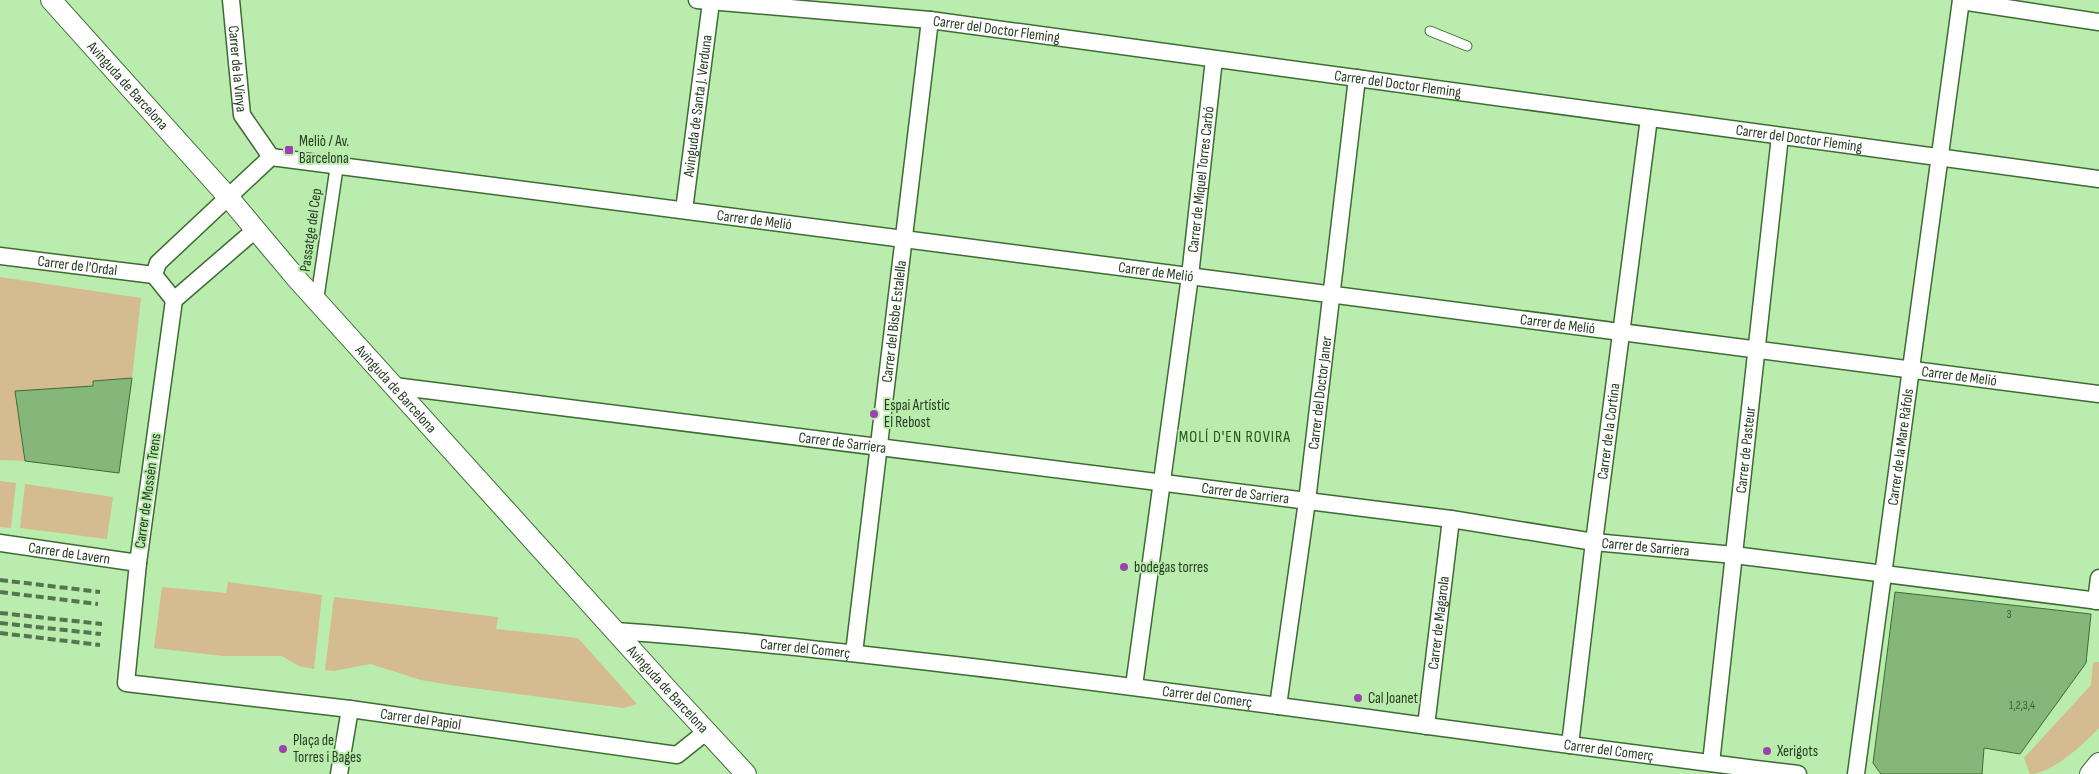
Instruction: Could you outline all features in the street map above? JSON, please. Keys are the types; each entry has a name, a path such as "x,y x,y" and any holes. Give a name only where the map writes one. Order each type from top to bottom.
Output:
{"street":[{"name":"Avinguda de Barcelona","path":"51,0 229,198 255,230 394,386 746,774"},
{"name":"Carrer de la Vinya","path":"231,0 242,115 271,157"},
{"path":"1961,0 2099,22"},
{"name":"Carrer de la Mare Ràfols","path":"1856,774 1961,0"},
{"name":"Carrer del Doctor Fleming","path":"704,1 930,20 2099,179"},
{"name":"Avinguda de Santa J. Verduna","path":"684,210 704,1"},
{"name":"Carrer del Bisbe Estalella","path":"854,654 930,20"},
{"name":"Carrer de Miquel Torres Carbó","path":"1134,686 1190,276 1214,59"},
{"name":"Carrer del Doctor Janer","path":"1278,706 1308,501 1358,78"},
{"name":"Carrer de la Cortina","path":"1570,745 1594,542 1649,118"},
{"name":"Carrer de Pasteur","path":"1711,763 1780,136"},
{"path":"255,230 174,300 154,275 158,263 271,157"},
{"name":"Carrer de Melió","path":"271,157 2099,394"},
{"name":"Passatge del Cep","path":"317,300 337,165"},
{"name":"Carrer de l'Ordal","path":"0,256 154,275"},
{"name":"Carrer de Mossèn Trens","path":"126,683 138,563 174,300"},
{"name":"Carrer de Sarriera","path":"394,386 1451,519 1594,542 1734,555 2098,601"},
{"name":"Carrer de Magarola","path":"1426,726 1451,519"},
{"name":"Carrer de Lavern","path":"0,543 138,563"},
{"path":"2098,601 2099,578"},
{"name":"Carrer del Comerç","path":"616,630 854,654 1134,686 1798,774"},
{"name":"Carrer del Papiol","path":"126,683 350,709 678,755 707,731"},
{"path":"339,774 350,709"},
{"path":"2090,774 2099,763"}],"lane":[{"path":"1430,31 1467,46"}],"shaded area":[{"path":"0,277 141,298 132,378 94,381 93,386 15,391 25,461 0,460"},
{"path":"0,481 16,483 11,528 0,527"},
{"path":"25,484 113,497 107,539 20,528"},
{"path":"228,582 322,595 314,669 299,666 282,656 223,656 154,648 162,587 226,593"},
{"path":"334,597 498,617 496,629 578,638 637,704 624,708 450,685 421,680 370,664 334,671 325,670"},
{"path":"2093,662 2099,662 2099,728 2068,757 2048,769 2030,774 2024,758 2091,685"}],"building":[{"path":"132,378 119,473 25,461 15,391 93,386 93,381"},
{"path":"1895,592 2091,614 2086,663 2020,754 1984,748 1982,774 1881,774 1873,763"}],"railway":[{"path":"0,580 100,592"},
{"path":"0,592 98,604"},
{"path":"0,613 102,624"},
{"path":"0,623 101,634"},
{"path":"0,633 100,645"}],"place":[{"name":"Meliò / Av. Barcelona","path":"289,150"},
{"name":"Espai Artístic El Rebost","path":"874,414"},
{"name":"bodegas torres","path":"1124,567"},
{"name":"Cal Joanet","path":"1358,698"},
{"name":"Plaça de Torres i Bages","path":"283,749"},
{"name":"Xerigots","path":"1767,751"}],"district":[{"name":"MOLÍ D'EN ROVIRA","path":"1235,437"}]}
